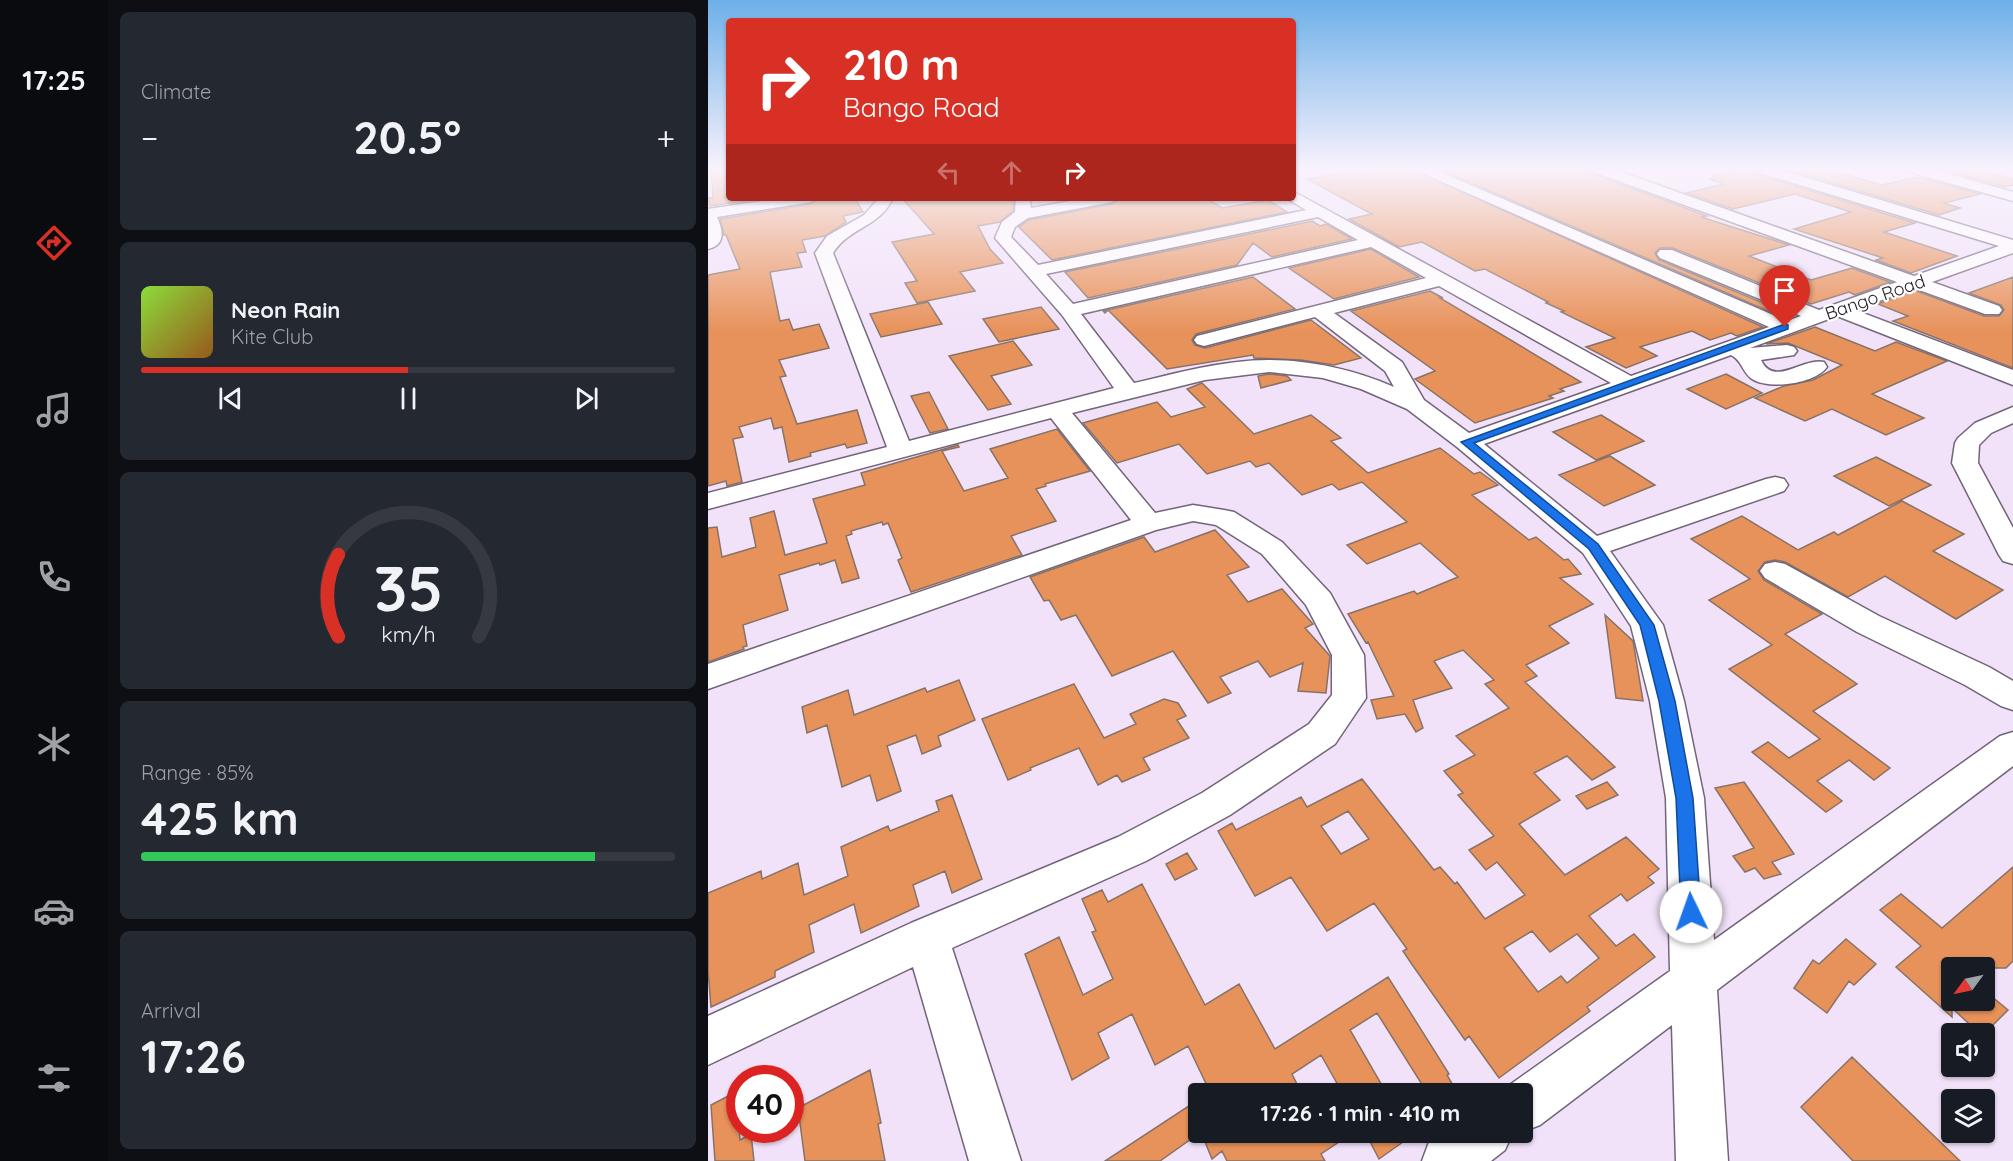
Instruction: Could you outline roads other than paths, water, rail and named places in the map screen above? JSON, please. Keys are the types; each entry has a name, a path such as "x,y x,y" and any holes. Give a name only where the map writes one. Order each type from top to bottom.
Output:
{"street":[{"path":"708,244 714,238 711,222"},
{"path":"865,222 833,240 825,253 901,451"},
{"path":"1010,222 1003,238 1069,311 1128,391"},
{"path":"1032,272 1271,222"},
{"path":"1339,222 1628,383"},
{"path":"1543,222 1785,327"},
{"path":"1747,222 1992,310"},
{"path":"1935,222 2013,246"},
{"path":"1069,311 1375,241"},
{"name":"Bango Road","path":"1466,442 1628,383 1740,351 1785,327 1917,283 2013,246"},
{"path":"1654,249 2013,378"},
{"path":"1204,340 1443,279"},
{"path":"1319,311 1394,367 1415,404"},
{"path":"1740,351 1787,351"},
{"path":"1740,351 1758,373 1777,379 1816,367"},
{"path":"708,501 1056,409 1205,373 1269,366 1323,372 1369,384 1415,404 1466,442 1593,547 1647,625 1667,701 1685,798 1702,1161"},
{"path":"1056,409 1148,523"},
{"path":"2013,414 1983,428 1967,443 1965,463 2013,555"},
{"path":"1593,547 1775,485"},
{"path":"708,677 1148,523 1193,513 1224,518 1272,548 1318,600 1348,655 1349,698 1322,734 1216,804 1132,849 927,938 708,1041"},
{"path":"1775,571 1868,624 1977,676 2013,697"},
{"path":"1533,1099 2013,746"},
{"path":"927,938 995,1161"},
{"path":"1448,1161 1472,1143"}]}
